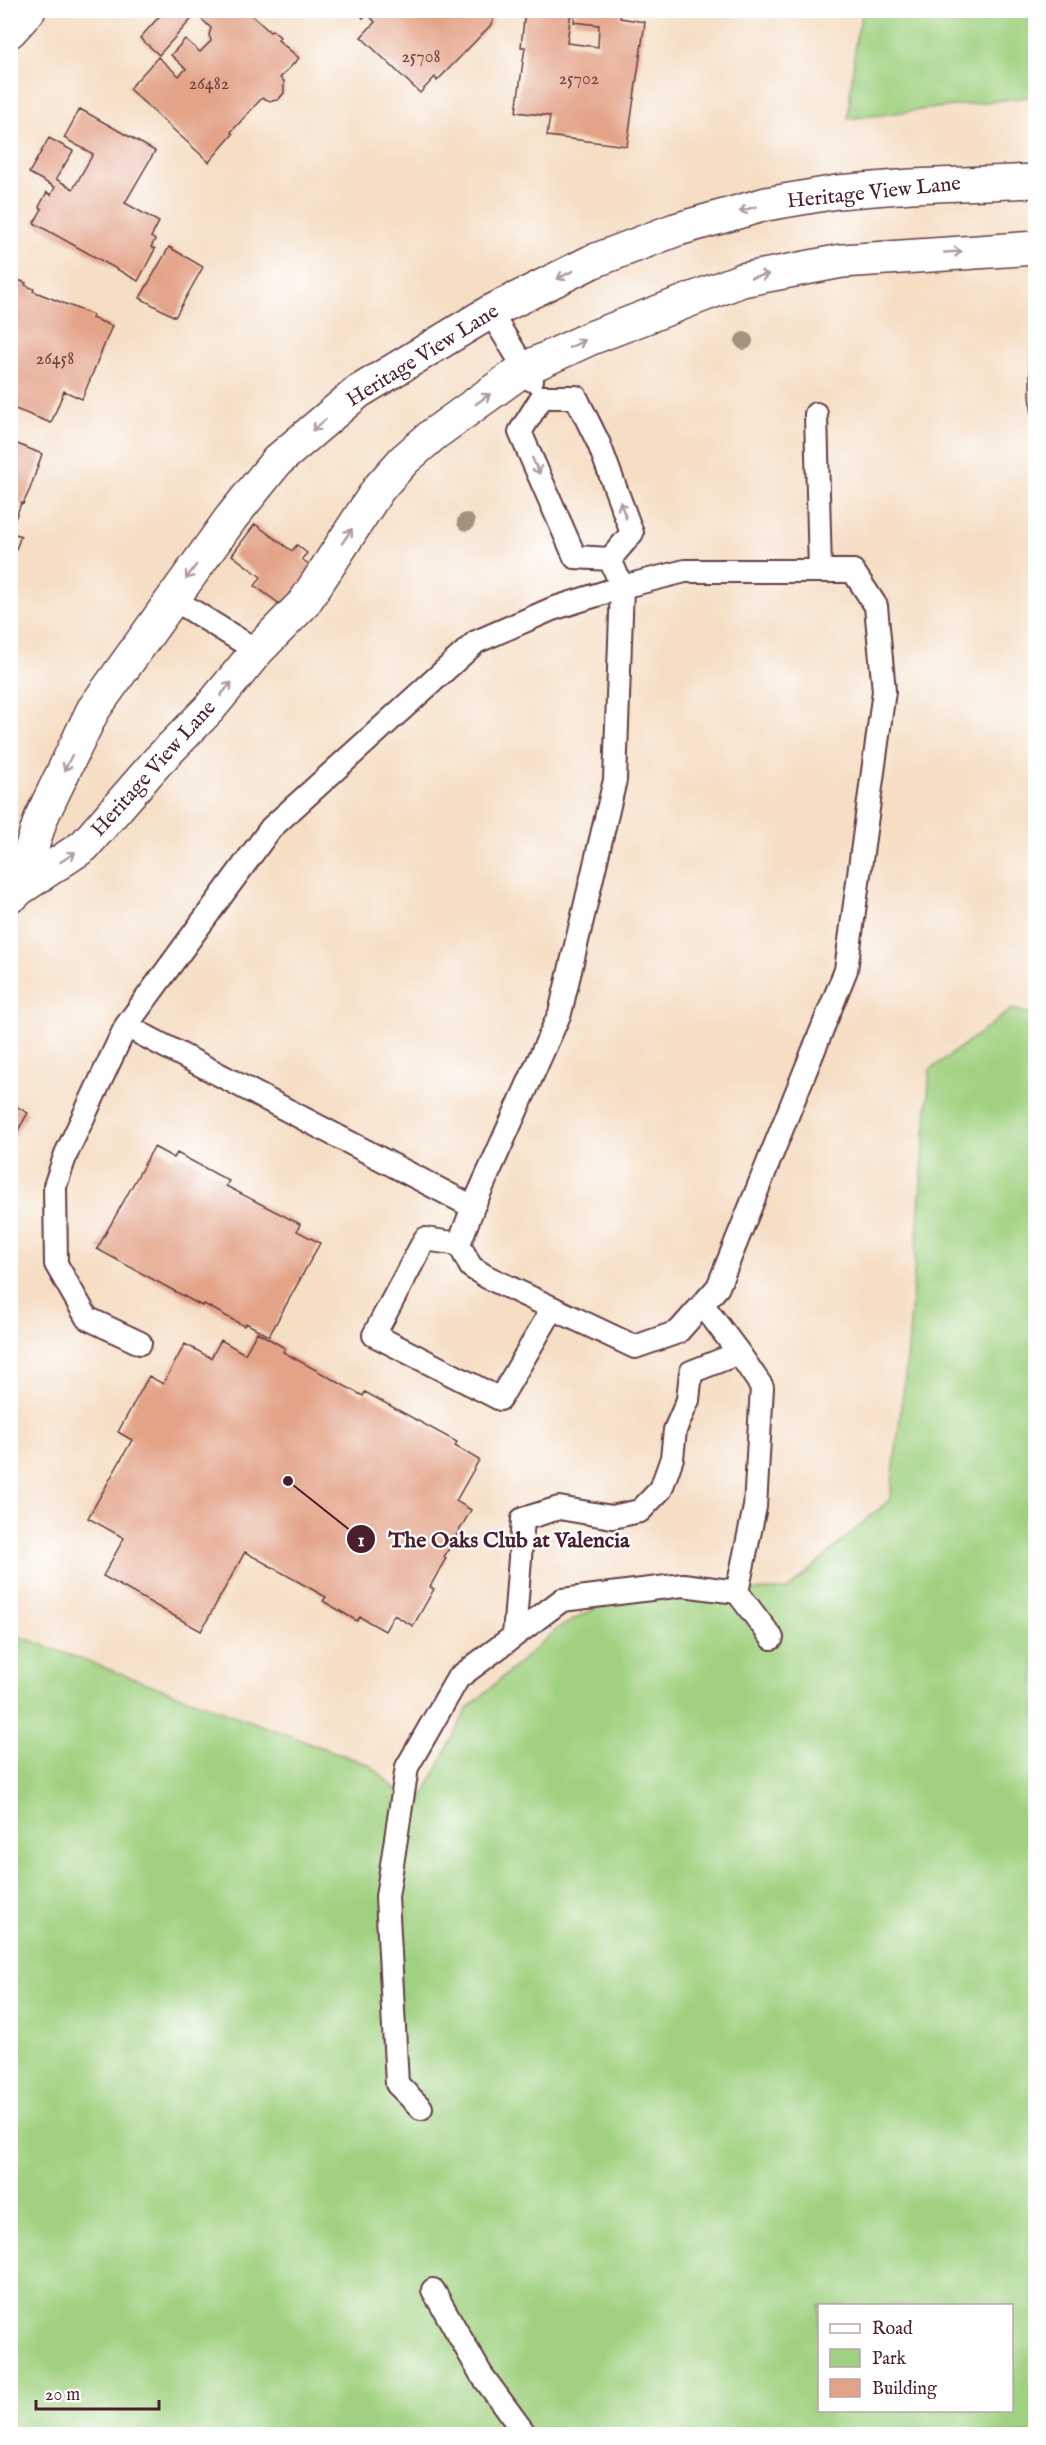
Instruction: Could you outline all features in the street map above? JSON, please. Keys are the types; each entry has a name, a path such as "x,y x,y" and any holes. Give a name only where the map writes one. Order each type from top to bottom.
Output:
{"street":[{"path":"10,31 29,10"},
{"name":"Heritage View Lane","path":"15,893 41,818 93,710 231,518 277,461 358,392 490,312 591,262 675,231 766,204 837,192 1035,181"},
{"name":"Heritage View Lane","path":"15,893 84,846 158,762 210,709 257,651 304,603 379,488 404,460 434,434 524,369 591,338 742,280 842,261 1035,248"}],"lane":[{"path":"490,312 542,397"},
{"path":"542,397 576,398 599,444 632,533 610,559"},
{"path":"542,397 520,432 575,557 610,559"},
{"path":"816,414 820,571"},
{"path":"140,1343 87,1318 56,1264 55,1186 66,1154 126,1026 271,828 476,642 552,609 622,587 685,571 853,571 876,606 884,691 846,970 718,1287 678,1332 635,1347 471,1267 459,1244 473,1207 560,1013 615,780 622,587 610,559"},
{"path":"172,598 257,651"},
{"path":"126,1026 473,1207"},
{"path":"459,1244 425,1239 374,1335 500,1399 553,1308"},
{"path":"703,1305 762,1387 755,1507 737,1592"},
{"path":"513,1636 523,1519 559,1508 612,1517 640,1510 661,1489 672,1458 675,1430 688,1400 691,1372 739,1353"},
{"path":"421,2108 397,2084 387,1897 407,1767 458,1678 562,1600 683,1586 737,1592 772,1638"},
{"path":"433,2290 481,2374 525,2434"}],"green space":[{"path":"863,11 1035,11 1035,96 848,119 856,38"},
{"path":"1012,1009 1035,1015 1035,2434 11,2434 10,1633 370,1765 417,1809 467,1709 558,1628 624,1593 787,1590 890,1499 908,1351 930,1070"}],"building":[{"path":"165,10 246,10 270,32 272,30 280,37 278,40 299,58 280,78 284,81 284,93 278,100 271,101 262,98 231,132 233,134 209,162 129,89 158,57 179,76 186,69 171,55 185,39 200,52 211,41 209,35 211,28 196,14 159,55 140,38"},
{"path":"356,10 500,10 492,19 490,26 437,81 435,77 420,93 361,37 375,22 367,13 363,18"},
{"path":"525,10 571,10 567,43 598,47 599,25 574,22 575,10 621,10 620,18 645,22 627,146 547,136 550,116 516,112 525,47 521,47"},
{"path":"80,109 155,151 125,203 159,222 151,237 155,240 151,247 155,249 138,281 34,223 42,209 39,207 47,192 51,195 55,187 29,173 49,138 73,151 56,179 73,189 93,154 64,138"},
{"path":"169,247 203,267 175,317 140,298"},
{"path":"10,277 26,283 25,285 34,289 33,291 93,315 92,318 112,326 82,399 64,391 51,423 10,407"},
{"path":"1030,346 1036,346 1036,417 1032,417 1030,394"},
{"path":"10,441 42,454 30,489 23,504 21,503 11,530"},
{"path":"1032,519 1036,519 1036,545 1033,545"},
{"path":"255,524 292,551 297,545 307,553 302,559 314,569 284,607 255,586 261,577 232,555"},
{"path":"10,532 21,536 11,562 10,562"},
{"path":"10,1103 28,1113 10,1144"},
{"path":"154,1147 174,1158 177,1153 229,1181 226,1186 300,1224 297,1231 320,1243 269,1336 246,1323 244,1326 204,1304 202,1306 97,1249"},
{"path":"257,1332 285,1348 283,1352 363,1396 365,1392 457,1442 455,1446 479,1460 456,1501 471,1510 444,1557 446,1558 430,1587 434,1589 413,1626 394,1615 385,1631 360,1617 357,1621 323,1601 326,1597 245,1552 201,1631 103,1576 124,1538 88,1518 132,1440 118,1432 149,1376 163,1384 185,1344 211,1358 221,1340 245,1354"}],"place":[{"name":"The Oaks Club at Valencia","path":"288,1481"}]}
